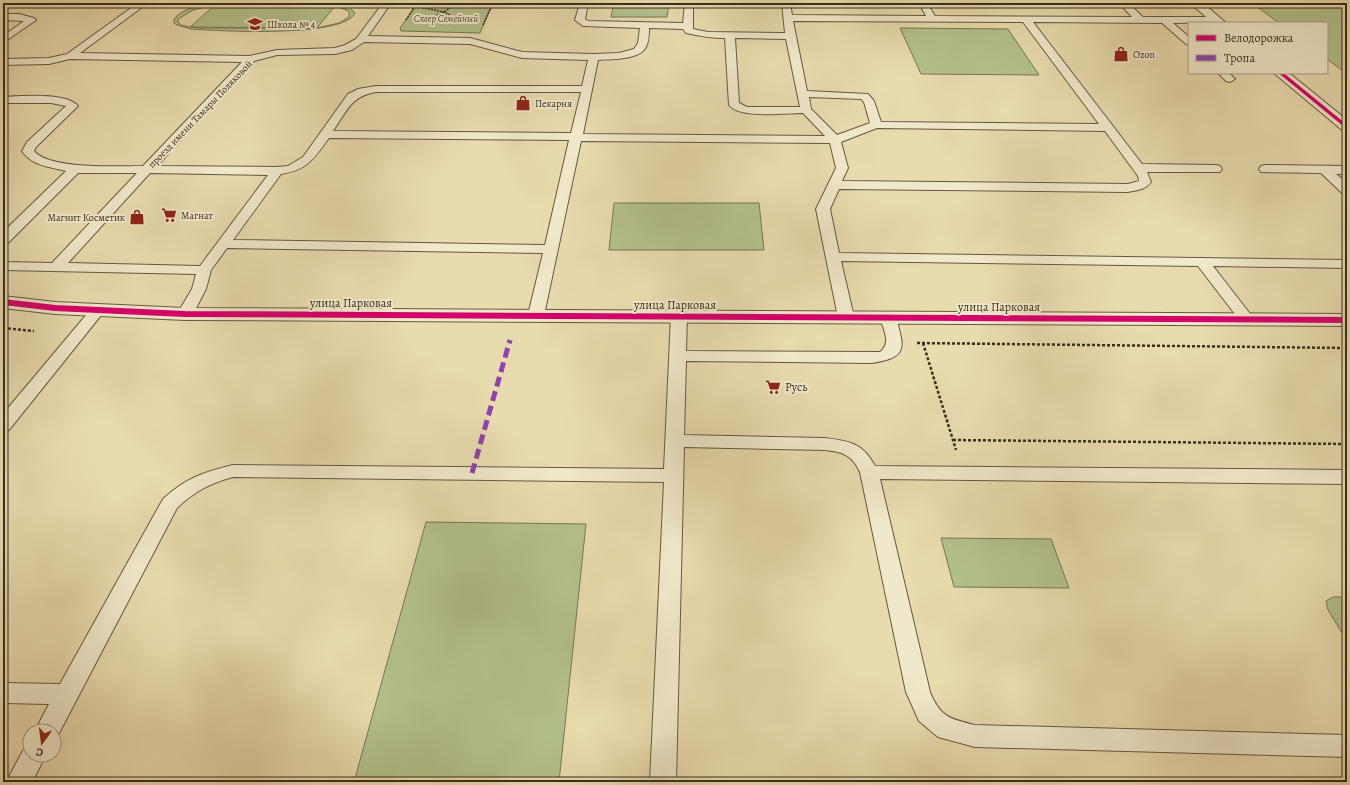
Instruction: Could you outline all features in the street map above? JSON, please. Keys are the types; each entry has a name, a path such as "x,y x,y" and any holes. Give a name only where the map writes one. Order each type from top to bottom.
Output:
{"street":[{"path":"1196,3 1218,21"},
{"path":"1282,74 1347,127"},
{"name":"улица Парковая","path":"3,302 97,311 185,314 1347,320"}],"lane":[{"name":"проезд имени Тамары Поляковой","path":"56,267 250,59 266,53 276,52 334,51 355,44 361,39 387,3"},
{"path":"584,3 580,20 586,24 687,26"},
{"path":"688,3 687,26 689,31 697,34 790,36"},
{"path":"786,3 790,36 806,110 835,140 842,168 824,209 846,317"},
{"path":"923,3 932,19"},
{"path":"1123,3 1140,19"},
{"path":"70,56 138,6"},
{"path":"3,17 19,17 31,20 3,40"},
{"path":"788,18 1140,19 1218,21"},
{"path":"834,185 1128,188 1140,186 1145,182 1144,176 1026,19"},
{"path":"1165,20 1188,41"},
{"path":"361,39 470,41 522,55 620,55 638,51 642,47 645,26"},
{"path":"730,35 734,105 745,110 806,110"},
{"path":"3,62 49,61 70,56 250,59"},
{"path":"536,316 594,56"},
{"path":"3,100 61,101 70,103 73,106 31,145 28,151 32,156 40,160 75,169 277,171 291,169 307,160 352,96 362,91 376,89 587,89"},
{"path":"803,94 864,96 869,101 876,125"},
{"path":"325,134 835,140 876,125 1107,128"},
{"path":"1138,168 1216,169"},
{"path":"3,240 75,169"},
{"path":"1265,169 1347,170"},
{"path":"1325,170 1347,190"},
{"path":"185,314 199,289 204,270 277,171"},
{"path":"224,244 551,249"},
{"path":"833,257 1347,264"},
{"path":"1202,262 1246,319"},
{"path":"3,266 204,270"},
{"path":"3,426 97,311"},
{"path":"663,782 679,316"},
{"path":"677,356 872,358 886,356 894,350 895,343 888,318"},
{"path":"674,440 825,444 846,446 862,456 869,472 918,692 927,714 947,729 975,736 1347,746"},
{"path":"51,723 170,504 187,487 206,478 233,471 674,476"},
{"path":"869,472 1347,477"},
{"path":"3,693 67,694"},
{"path":"19,782 30,763"}],"path":[{"path":"895,343 1347,348"},
{"path":"923,343 963,473"},
{"path":"953,440 1347,444"}],"green space":[{"path":"221,3 335,4 349,7 355,13 346,21 329,26 318,28 339,23 349,17 349,11 335,6 317,28 305,30 226,31 191,29 174,23 174,19 183,11 196,7","holes":["215,5 190,27 181,25 178,22 178,19 193,10","191,27 316,28 203,28"]},
{"name":"Сквер Семейный","path":"402,3 493,3 480,33 401,31 400,28 415,7"},
{"path":"614,3 669,3 667,17 611,17"},
{"path":"1252,3 1347,3 1347,74 1328,60 1328,22 1278,22"},
{"path":"900,28 1008,29 1039,75 921,74"},
{"path":"614,203 759,203 764,250 609,250"},
{"path":"426,522 586,524 559,782 354,782"},
{"path":"941,538 1051,539 1069,588 954,587"},
{"path":"1333,597 1347,597 1347,641 1328,610 1326,601"}],"marked path":[{"path":"472,473 510,340"}],"cycle path":[{"path":"1282,74 1347,127"},
{"path":"3,302 55,308 185,314 1347,320"}],"place":[{"name":"Школа № 4","path":"255,24"},
{"name":"Ozon","path":"1121,54"},
{"name":"Пекарня","path":"523,103"},
{"name":"Магнат","path":"169,215"},
{"name":"Магнит Косметик","path":"137,217"},
{"name":"Русь","path":"773,387"}]}
